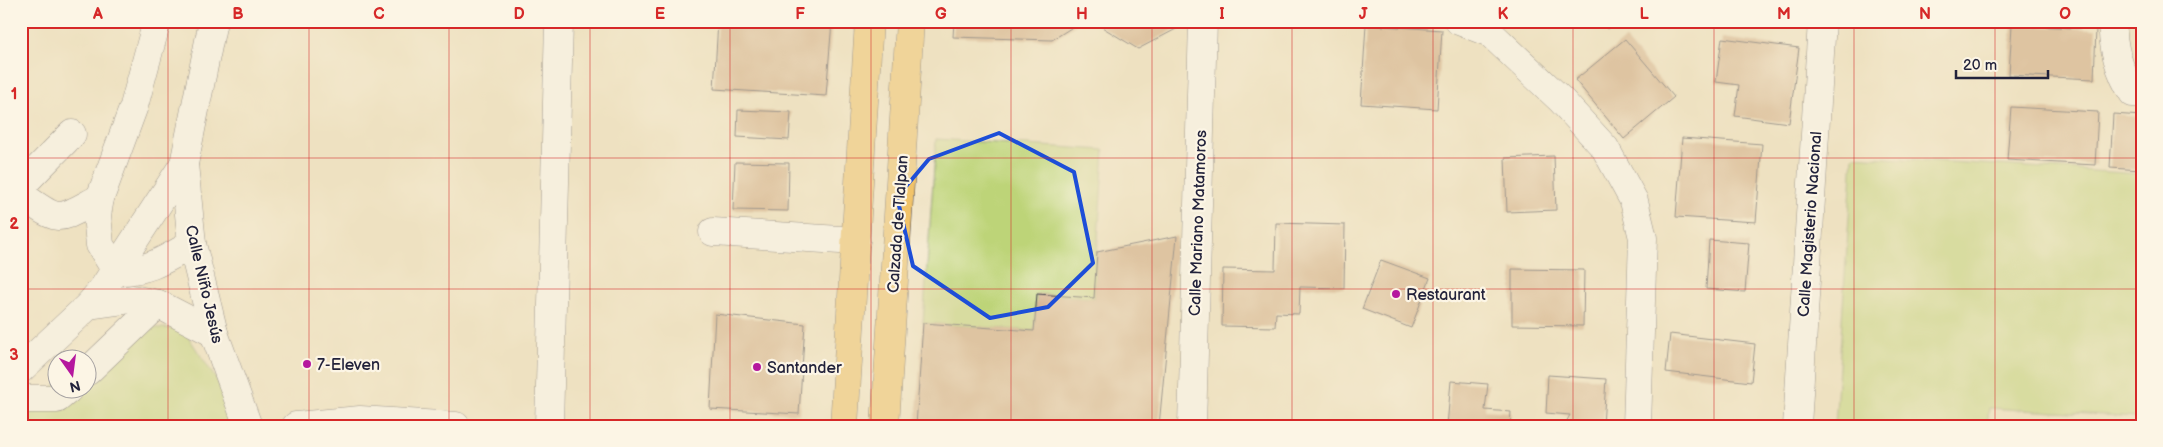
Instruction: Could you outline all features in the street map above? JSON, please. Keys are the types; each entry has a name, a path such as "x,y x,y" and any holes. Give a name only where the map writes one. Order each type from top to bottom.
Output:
{"main road":[{"path":"844,426 869,21"},
{"name":"Calzada de Tlalpan","path":"885,426 910,21"}],"street":[{"path":"116,270 100,245 97,215 100,198 134,106 157,21"},
{"name":"Calle Niño Jesús","path":"213,21 184,164 192,244 214,333 248,426"},
{"path":"549,426 559,21"},
{"name":"Calle Mariano Matamoros","path":"1192,426 1203,21"},
{"path":"1459,21 1490,33 1561,100 1604,148 1634,201 1643,238 1637,426"},
{"name":"Calle Magisterio Nacional","path":"1797,426 1822,21"},
{"path":"2113,21 2112,34 2125,81 2133,93 2142,93"},
{"path":"21,186 72,134"},
{"path":"21,369 88,305 116,270 184,164"},
{"path":"21,194 52,217 66,216 100,198"},
{"path":"713,232 856,241"},
{"path":"116,270 141,270 158,264 192,244"},
{"path":"88,305 132,300 158,304 214,333"},
{"path":"98,361 158,304"},
{"path":"21,399 48,399"},
{"path":"296,426 360,420 456,426"}],"highlighted area":[{"path":"999,133 1074,172 1093,263 1048,307 990,318 913,266 897,197 929,159"}],"green space":[{"path":"936,139 1104,150 1094,298 1037,294 1034,331 923,323"},
{"path":"1853,156 2142,174 2142,372 2140,372 2137,417 1989,408 1987,426 1835,426"},
{"path":"118,326 183,329 218,382 235,426 21,426 21,417 48,392 48,400 98,400 97,350"}],"building":[{"path":"718,21 832,21 826,96 714,89"},
{"path":"954,21 1082,21 1052,40 953,37"},
{"path":"1092,21 1179,21 1178,28 1138,49"},
{"path":"1601,21 1617,21 1608,29"},
{"path":"1366,25 1442,30 1437,109 1361,104"},
{"path":"2012,25 2096,29 2094,79 2009,75"},
{"path":"1722,38 1799,48 1789,123 1735,116 1739,85 1716,82"},
{"path":"1625,39 1674,97 1624,139 1575,80"},
{"path":"2011,107 2098,112 2095,165 2007,160"},
{"path":"738,110 791,112 789,140 737,137"},
{"path":"2113,114 2142,116 2142,170 2110,168"},
{"path":"1682,138 1762,144 1756,222 1676,217"},
{"path":"1554,156 1556,210 1507,212 1505,158"},
{"path":"735,162 789,163 788,211 733,210"},
{"path":"1276,223 1345,225 1344,288 1300,287 1299,314 1276,313 1275,327 1222,326 1223,269 1275,270"},
{"path":"1177,236 1159,426 916,426 923,323 1034,331 1037,294 1094,298 1097,252"},
{"path":"1709,240 1749,243 1745,292 1706,289"},
{"name":"Restaurant","path":"1381,260 1430,278 1411,328 1362,309"},
{"path":"1512,269 1584,270 1583,326 1512,325"},
{"name":"Santander","path":"715,314 805,324 799,414 710,409"},
{"path":"1670,334 1755,344 1751,382 1666,372"},
{"path":"1548,375 1606,379 1603,426 1564,426 1570,415 1546,413"},
{"path":"1451,381 1488,384 1485,410 1511,412 1510,426 1447,426"}],"place":[{"name":"Restaurant","path":"1396,294"},
{"name":"7-Eleven","path":"307,364"},
{"name":"Santander","path":"757,367"}]}
